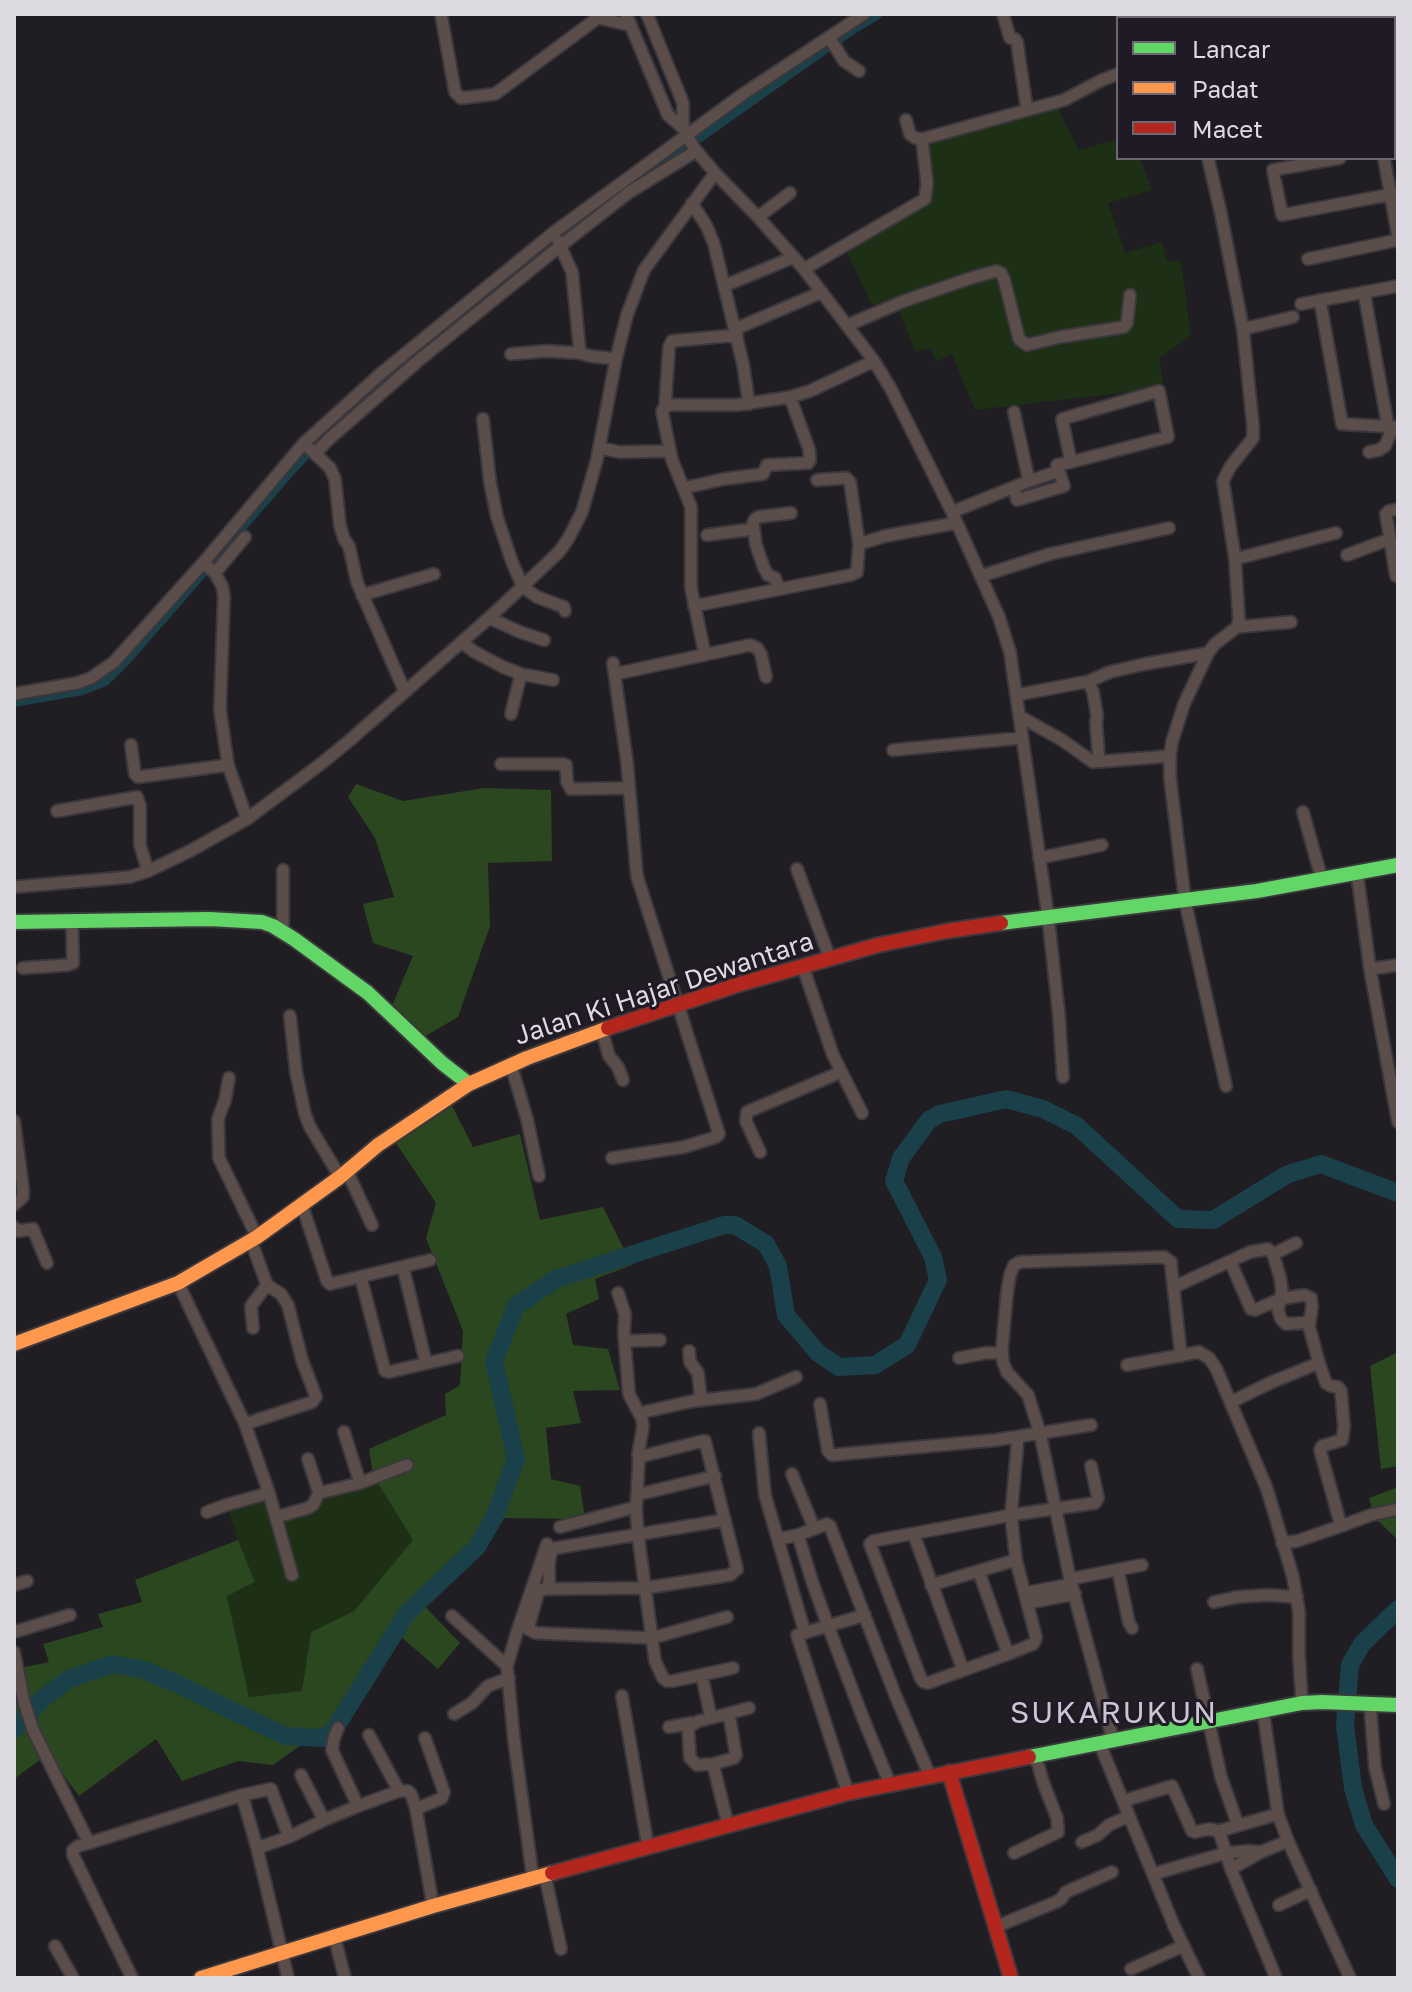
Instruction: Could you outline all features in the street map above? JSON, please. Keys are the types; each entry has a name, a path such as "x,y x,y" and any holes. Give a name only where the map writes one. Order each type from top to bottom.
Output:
{"street":[{"path":"441,14 455,92 461,98 495,94 601,16 628,19 668,115 715,173 804,269 848,325 891,389 981,576 1005,636 1048,916 1063,1077"},
{"path":"647,14 683,103 690,140"},
{"path":"557,239 628,193 743,94 832,43 864,14"},
{"path":"1003,14 1009,37 1017,42 1027,110"},
{"path":"832,43 844,61 859,71"},
{"path":"651,73 668,68"},
{"path":"906,120 910,134 922,139 1064,100 1116,75"},
{"path":"804,269 925,199 927,183 922,139"},
{"path":"209,568 310,449 414,355 557,239 690,140"},
{"path":"1208,160 1243,329 1251,399 1253,438 1223,481 1235,559 1237,627"},
{"path":"1323,160 1273,170 1282,215 1394,194"},
{"path":"1308,259 1398,238 1394,194 1385,160"},
{"path":"14,887 120,879 148,871 247,819 322,763 405,692 559,552 582,512 600,448 627,315 644,270 695,208 715,173"},
{"path":"758,217 790,193"},
{"path":"695,208 714,244 736,332 749,404"},
{"path":"557,239 572,272 580,353"},
{"path":"724,286 794,257"},
{"path":"848,325 904,301 996,271 1004,279 1019,339 1027,345 1124,327 1130,295"},
{"path":"1301,304 1398,286"},
{"path":"705,655 691,588 691,507 670,451 662,417 669,347 672,341 736,332 822,292"},
{"path":"1364,292 1393,427 1382,449 1369,452"},
{"path":"1320,300 1341,422 1345,425 1393,427"},
{"path":"1243,329 1293,317"},
{"path":"511,354 546,351 616,359"},
{"path":"665,407 749,404 790,397 874,361"},
{"path":"1014,488 1017,500 1064,486 1057,465 1071,462 1168,437 1159,391 1062,419 1071,462"},
{"path":"684,488 763,474 767,465 808,463 809,449 790,397"},
{"path":"1014,412 1029,481"},
{"path":"483,419 497,517 512,562 523,587 537,597 564,607 565,611"},
{"path":"600,448 620,452 670,451"},
{"path":"310,449 330,468 335,479 340,526 349,546 354,572 405,692"},
{"path":"859,544 954,518 1029,481 1059,471"},
{"path":"694,606 855,574 859,544 849,479 817,480"},
{"path":"1396,576 1387,513 1398,509"},
{"path":"779,589 775,578 764,568 753,529 755,519 791,513"},
{"path":"981,576 1050,554 1169,528"},
{"path":"707,535 753,529"},
{"path":"1235,559 1336,533"},
{"path":"14,694 77,683 99,673 245,537"},
{"path":"1347,555 1390,539"},
{"path":"209,568 222,586 224,596 220,710 228,765 247,819"},
{"path":"362,595 434,574"},
{"path":"489,618 544,640"},
{"path":"1226,1086 1185,901 1170,756 1180,714 1215,644 1237,627 1291,622"},
{"path":"462,642 503,667 553,680"},
{"path":"612,1158 684,1147 719,1134 637,876 614,669 705,655 744,645 754,646 761,654 766,677"},
{"path":"1016,695 1087,682 1110,672 1145,664 1208,653"},
{"path":"511,714 521,674"},
{"path":"1087,682 1093,692 1097,715 1099,761"},
{"path":"1019,716 1062,740 1090,761 1170,756"},
{"path":"893,750 1021,738"},
{"path":"131,745 137,777 228,765"},
{"path":"501,764 566,765 567,785 571,789 629,788"},
{"path":"57,811 137,797 141,848 148,871"},
{"path":"1303,812 1322,880"},
{"path":"1039,858 1102,845"},
{"name":"Jalan Ki Hajar Dewantara","path":"14,1344 178,1283 254,1239 378,1145 469,1084 602,1031 740,984 878,945 947,931 1185,901 1398,865"},
{"path":"797,869 830,959"},
{"path":"283,870 283,932"},
{"path":"1357,873 1370,969 1398,1122"},
{"path":"23,968 73,963 72,920"},
{"path":"14,922 262,922 283,932 368,993 469,1084"},
{"path":"1370,969 1398,965"},
{"path":"803,967 824,1033 862,1113"},
{"path":"290,1016 296,1072 310,1127 343,1174 372,1225"},
{"path":"602,1031 609,1056 623,1080"},
{"path":"511,1065 539,1176"},
{"path":"760,1152 746,1121 747,1112 841,1072"},
{"path":"229,1078 218,1119 219,1158 254,1239 267,1285 281,1294 288,1305 298,1347 316,1397 312,1402 245,1424"},
{"path":"14,1121 23,1197 14,1205"},
{"path":"302,1205 330,1284 430,1260"},
{"path":"14,1227 18,1231 33,1229 47,1263"},
{"path":"1273,1254 1296,1243"},
{"path":"1174,1287 1250,1252 1268,1249 1273,1254 1280,1277 1282,1290 1278,1310 1285,1323 1310,1322"},
{"path":"1181,1356 1171,1262 1164,1257 1020,1262 1014,1265 1010,1275 1002,1353 1007,1372 1028,1395 1040,1433 1106,1741 1123,1801 1199,1978"},
{"path":"1230,1261 1251,1309 1280,1299 1304,1295 1311,1298 1311,1333 1319,1363 1325,1381 1340,1388 1342,1398 1342,1440 1322,1446 1320,1450 1341,1526"},
{"path":"403,1267 426,1363"},
{"path":"361,1278 385,1371 458,1356"},
{"path":"178,1283 245,1424 269,1493 292,1575"},
{"path":"253,1328 251,1306 267,1285"},
{"path":"618,1293 625,1314 629,1394 643,1426 638,1452 636,1502 655,1661 667,1681 733,1668"},
{"path":"625,1341 660,1340"},
{"path":"689,1351 690,1362 698,1373 701,1400"},
{"path":"1127,1365 1199,1352 1209,1358 1216,1368 1263,1478 1297,1597 1302,1703"},
{"path":"959,1358 1002,1353"},
{"path":"1231,1402 1319,1363"},
{"path":"639,1413 701,1400 756,1394 796,1377"},
{"path":"820,1404 828,1451 832,1455 1018,1437 1091,1425"},
{"path":"344,1432 360,1483"},
{"path":"759,1433 765,1495 805,1633"},
{"path":"1018,1437 1011,1515 1016,1560 1035,1641 1008,1654 924,1682 870,1544 1011,1515 1095,1503 1098,1500 1091,1466"},
{"path":"639,1456 703,1441 707,1444 736,1571 730,1575 645,1588 543,1589 538,1593 528,1626 530,1631 652,1638 727,1617"},
{"path":"276,1517 313,1505 319,1493 308,1459"},
{"path":"319,1493 360,1483 407,1465"},
{"path":"792,1474 814,1528"},
{"path":"560,1527 636,1502 642,1492 715,1476"},
{"path":"207,1512 269,1493"},
{"path":"1282,1543 1398,1509"},
{"path":"549,1589 549,1563 551,1552 556,1548 725,1520"},
{"path":"778,1539 827,1524 830,1526 930,1776"},
{"path":"798,1535 828,1626 890,1784"},
{"path":"914,1535 963,1670"},
{"path":"547,1544 517,1632 508,1672 514,1740 539,1877 561,1949"},
{"path":"931,1585 1016,1560"},
{"path":"1027,1598 1142,1565"},
{"path":"1118,1570 1132,1628"},
{"path":"979,1572 1008,1654"},
{"path":"14,1585 27,1581"},
{"path":"1214,1602 1267,1595 1297,1597"},
{"path":"14,1632 70,1615"},
{"path":"848,1793 797,1635 865,1615"},
{"path":"452,1616 508,1672"},
{"path":"14,1652 33,1730 89,1843"},
{"path":"1197,1669 1221,1777 1238,1825"},
{"path":"454,1714 508,1672"},
{"path":"702,1676 711,1718"},
{"path":"622,1696 648,1847"},
{"path":"201,1978 230,1973 281,1953 433,1906 848,1793 1302,1703 1398,1705"},
{"path":"1366,1703 1384,1804"},
{"path":"669,1727 749,1708"},
{"path":"1263,1710 1278,1814 1350,1978"},
{"path":"692,1723 687,1734 690,1758 697,1765 713,1764 736,1755 729,1714"},
{"path":"338,1728 332,1750 358,1806"},
{"path":"369,1735 399,1791"},
{"path":"416,1809 442,1798 444,1792 425,1738"},
{"path":"1014,1853 1058,1832 1057,1818 1035,1754"},
{"path":"713,1764 728,1825"},
{"path":"949,1772 1009,1977"},
{"path":"301,1775 324,1820"},
{"path":"1123,1801 1172,1786 1192,1831 1219,1831 1278,1814"},
{"path":"132,1978 73,1855 75,1848 242,1795 271,1789 289,1837"},
{"path":"257,1848 358,1806 399,1791 408,1791 416,1809 433,1906"},
{"path":"242,1795 288,1978"},
{"path":"1082,1842 1129,1816"},
{"path":"1219,1831 1231,1869 1276,1978"},
{"path":"1231,1869 1288,1841"},
{"path":"1153,1874 1226,1853 1261,1852"},
{"path":"995,1927 1060,1901 1066,1892 1112,1872"},
{"path":"1279,1905 1311,1890"},
{"path":"334,1936 345,1978"},
{"path":"55,1946 73,1978"},
{"path":"1131,1969 1183,1946"}],"green space":[{"path":"1056,105 1079,150 1116,140 1116,160 1141,160 1152,190 1108,203 1125,253 1162,242 1167,261 1181,261 1191,335 1160,358 1163,388 975,410 952,354 936,362 931,348 915,352 896,301 872,305 844,246 925,207 915,146"},
{"path":"356,784 403,801 484,788 551,790 552,861 488,863 490,926 458,1017 422,1038 389,1013 413,956 373,943 363,904 394,897 375,838 348,797"},
{"path":"452,1106 473,1147 520,1134 540,1220 603,1207 632,1265 595,1279 599,1299 566,1314 573,1345 608,1349 620,1390 573,1391 581,1423 546,1428 551,1479 580,1486 585,1519 502,1518 446,1579 416,1597 460,1643 438,1669 391,1628 351,1709 273,1765 238,1761 182,1781 156,1739 79,1796 48,1754 14,1779 14,1694 20,1690 16,1669 49,1662 43,1644 103,1627 98,1614 142,1602 135,1580 238,1540 255,1582 227,1596 249,1697 302,1691 311,1632 354,1611 413,1540 373,1475 369,1449 446,1415 445,1394 460,1385 463,1331 426,1238 436,1203 396,1143"},
{"path":"1398,1352 1398,1466 1381,1469 1370,1366"},
{"path":"373,1475 414,1540 354,1611 311,1632 303,1691 249,1697 227,1596 255,1582 227,1506 265,1494 272,1514"},
{"path":"1398,1487 1398,1540 1374,1517 1369,1498"}],"waterway":[{"path":"14,702 82,690 105,681 293,468 330,429 399,367 531,258 609,199 878,14"},
{"path":"14,1729 42,1699 69,1679 113,1664 144,1670 285,1736 321,1738 332,1733 407,1613 477,1547 495,1516 516,1459 494,1361 516,1306 556,1279 724,1225 735,1225 766,1244 778,1266 786,1315 818,1353 839,1367 875,1365 907,1345 938,1280 933,1257 894,1181 901,1158 929,1120 940,1114 1006,1099 1043,1109 1077,1126 1178,1219 1213,1220 1288,1174 1321,1164 1398,1193"},
{"path":"1398,1609 1362,1644 1350,1665 1345,1726 1353,1788 1364,1825 1398,1879"}],"traffic: fast":[{"path":"1001,923 1257,891 1398,865"},
{"path":"14,922 209,919 262,922 294,939 368,993 442,1063 469,1084"},
{"path":"1029,1757 1302,1703 1398,1705"}],"traffic: slow":[{"path":"14,1344 178,1283 257,1237 340,1177 378,1145 469,1084 527,1058 608,1028"},
{"path":"201,1978 433,1906 552,1873"}],"traffic: jam":[{"path":"608,1028 740,984 878,945 1001,923"},
{"path":"552,1873 848,1793 1029,1757"},
{"path":"949,1772 1011,1978"}],"district":[{"name":"SUKARUKUN","path":"1114,1713"}]}
